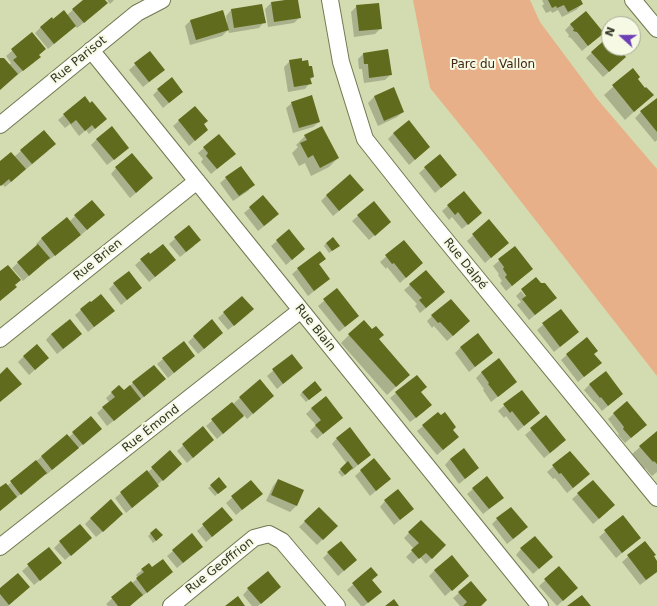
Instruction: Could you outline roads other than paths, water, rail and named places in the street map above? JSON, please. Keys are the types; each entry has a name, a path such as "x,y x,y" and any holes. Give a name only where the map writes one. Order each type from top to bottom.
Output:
{"street":[{"name":"Rue Parisot","path":"0,125 137,13 162,0"},
{"name":"Rue Dalpé","path":"330,0 341,62 365,139 422,211 657,498"},
{"path":"633,0 657,29"},
{"name":"Rue Blain","path":"91,50 540,606"},
{"name":"Rue Brien","path":"0,339 197,181"},
{"name":"Rue Émond","path":"0,547 301,310"},
{"name":"Rue Geoffrion","path":"171,606 254,538 269,534 282,541 337,606"}],"park label":[{"name":"Parc du Vallon","path":"493,65"}]}
